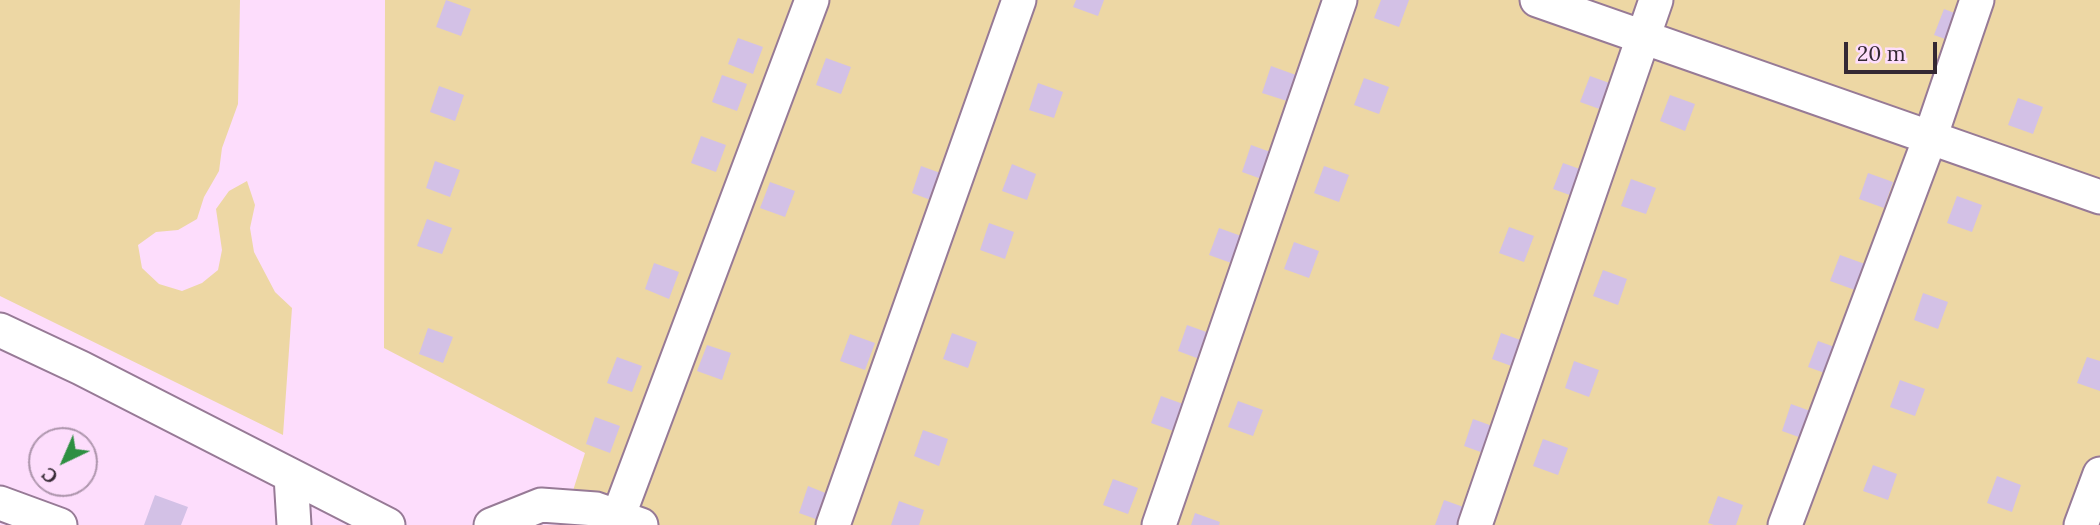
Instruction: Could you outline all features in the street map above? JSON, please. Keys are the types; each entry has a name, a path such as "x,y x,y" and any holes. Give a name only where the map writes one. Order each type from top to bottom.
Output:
{"street":[{"path":"491,525 541,505 596,509 629,521 812,0"},
{"path":"833,525 1019,0"},
{"path":"1159,525 1340,0"},
{"path":"1537,0 2100,197"},
{"path":"1475,525 1656,0"},
{"path":"1785,525 1930,138 1977,0"},
{"path":"0,330 81,368 291,476 372,521"},
{"path":"2081,525 2100,474"},
{"path":"291,476 294,525"},
{"path":"0,503 60,525"}],"shaded area":[{"path":"0,0 240,0 238,104 222,148 219,171 204,197 197,219 178,230 156,232 138,245 142,268 159,284 182,291 202,283 218,270 222,250 216,209 229,191 247,181 255,205 250,228 254,252 275,292 292,308 283,435 0,296"},
{"path":"385,0 2100,0 2100,525 562,525 585,453 384,348"}],"building":[{"path":"446,0 471,9 461,36 436,27"},
{"path":"1076,0 1104,0 1098,16 1073,7"},
{"path":"1381,0 1409,0 1399,27 1374,18"},
{"path":"1944,9 1968,18 1959,44 1934,35"},
{"path":"738,38 763,47 753,74 728,64"},
{"path":"826,58 851,67 841,94 816,85"},
{"path":"1271,66 1296,75 1287,101 1262,93"},
{"path":"722,75 747,84 737,111 712,102"},
{"path":"1590,76 1615,85 1605,111 1580,102"},
{"path":"1364,78 1389,87 1379,114 1354,105"},
{"path":"1038,83 1063,92 1054,118 1029,110"},
{"path":"439,86 464,95 455,121 430,112"},
{"path":"1670,95 1695,104 1685,131 1660,121"},
{"path":"2018,98 2043,107 2033,134 2008,125"},
{"path":"701,136 726,145 716,172 691,163"},
{"path":"1251,145 1276,154 1267,181 1242,172"},
{"path":"435,161 460,170 450,197 426,188"},
{"path":"1563,163 1588,172 1578,198 1553,189"},
{"path":"1012,164 1036,174 1027,200 1002,191"},
{"path":"921,166 946,175 936,202 912,193"},
{"path":"1324,166 1349,175 1339,202 1314,193"},
{"path":"1868,173 1893,182 1884,208 1859,199"},
{"path":"1631,179 1656,188 1646,214 1621,206"},
{"path":"770,182 795,191 785,217 760,208"},
{"path":"1957,196 1982,205 1972,232 1947,223"},
{"path":"427,219 452,228 442,254 417,246"},
{"path":"989,223 1014,232 1005,259 980,250"},
{"path":"1509,227 1534,236 1524,262 1499,253"},
{"path":"1219,228 1244,237 1234,264 1209,255"},
{"path":"1294,242 1319,251 1309,278 1284,269"},
{"path":"1840,255 1865,264 1855,290 1830,281"},
{"path":"654,263 679,272 669,299 645,289"},
{"path":"1603,270 1627,279 1618,305 1593,296"},
{"path":"1923,293 1948,302 1938,329 1914,320"},
{"path":"1187,325 1212,334 1202,360 1178,351"},
{"path":"428,328 453,337 443,363 419,354"},
{"path":"952,333 977,342 968,368 943,359"},
{"path":"1501,333 1526,342 1517,368 1492,359"},
{"path":"850,334 875,343 865,370 840,361"},
{"path":"1818,341 1843,350 1833,376 1808,367"},
{"path":"707,345 731,353 722,380 697,371"},
{"path":"617,357 642,366 632,392 607,383"},
{"path":"2087,357 2100,361 2100,391 2077,383"},
{"path":"1574,361 1599,370 1589,397 1565,388"},
{"path":"1900,380 1925,389 1915,416 1890,407"},
{"path":"1161,396 1186,405 1176,432 1151,423"},
{"path":"1238,401 1263,410 1253,436 1228,427"},
{"path":"1791,404 1816,413 1807,440 1782,431"},
{"path":"595,417 620,426 610,453 586,444"},
{"path":"1473,419 1498,428 1489,455 1464,446"},
{"path":"923,430 948,439 939,466 914,456"},
{"path":"1543,439 1568,448 1558,475 1533,466"},
{"path":"1873,465 1897,474 1888,500 1863,491"},
{"path":"1997,476 2021,485 2012,512 1987,503"},
{"path":"1113,479 1138,488 1128,514 1103,505"},
{"path":"808,486 833,496 824,522 799,513"},
{"path":"155,495 188,507 181,525 144,525"},
{"path":"1718,496 1743,505 1736,525 1708,523"},
{"path":"1444,500 1469,509 1463,525 1435,525"},
{"path":"899,501 924,510 919,525 891,525"},
{"path":"1195,513 1220,522 1219,525 1191,525"}]}
